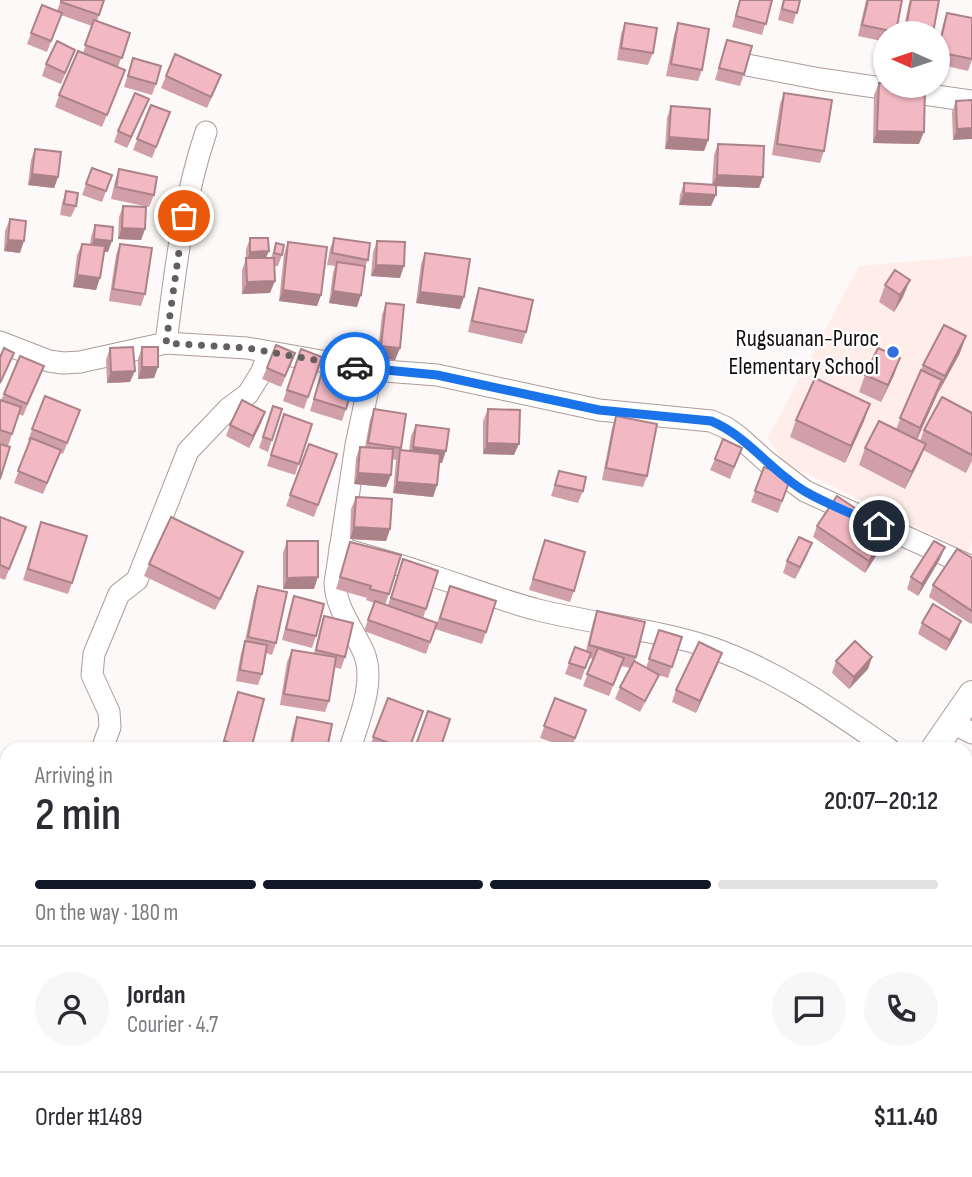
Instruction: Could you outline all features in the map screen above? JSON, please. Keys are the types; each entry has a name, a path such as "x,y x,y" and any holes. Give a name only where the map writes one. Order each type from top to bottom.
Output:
{"street":[{"path":"747,65 820,79 972,101"},
{"path":"166,343 184,216 196,161 206,132"},
{"path":"0,342 49,361 63,363 80,362 166,343 247,348 372,370 437,375 599,410 711,421 738,436 767,463 805,491 972,567"},
{"path":"105,742 110,727 109,712 92,675 94,654 113,607 119,594 137,580 188,451 229,408 247,394 261,373 269,353"},
{"path":"352,742 365,699 367,672 365,656 335,592 356,445 372,370"},
{"path":"340,548 540,610 709,647 770,673 879,742"},
{"path":"944,742 963,728 972,694"}],"shaded area":[{"name":"Rugsuanan-Puroc Elementary School","path":"972,256 972,542 968,552 785,463 768,438 859,266"}],"building":[{"path":"61,0 104,0 99,15"},
{"path":"740,0 772,0 766,24 736,16"},
{"path":"784,0 800,0 797,13 782,9"},
{"path":"868,0 902,0 898,21 873,21 873,27 862,25"},
{"path":"911,0 939,0 935,21 907,21"},
{"path":"42,5 62,13 51,41 31,33"},
{"path":"947,13 972,18 972,59 950,54 950,21 945,21"},
{"path":"94,20 130,33 122,58 85,45"},
{"path":"625,23 657,28 653,53 621,48"},
{"path":"678,23 709,29 702,70 671,64"},
{"path":"727,40 752,46 744,74 719,68"},
{"path":"57,41 75,50 65,73 46,64"},
{"path":"78,51 125,70 107,115 59,95"},
{"path":"175,54 221,75 211,97 166,76"},
{"path":"133,58 161,66 156,84 128,76"},
{"path":"135,93 149,99 131,137 118,131"},
{"path":"784,93 832,100 824,151 777,144"},
{"path":"878,98 925,98 924,132 877,131"},
{"path":"972,100 972,128 957,129 956,101"},
{"path":"151,105 170,112 156,147 137,139"},
{"path":"671,106 710,109 708,140 669,137"},
{"path":"718,144 764,146 763,177 717,175"},
{"path":"35,149 61,152 58,177 32,174"},
{"path":"92,168 112,175 106,191 86,184"},
{"path":"119,169 157,177 154,195 116,187"},
{"path":"684,183 716,185 716,195 684,193"},
{"path":"66,191 78,193 76,206 64,204"},
{"path":"123,206 146,207 145,229 122,228"},
{"path":"10,219 26,221 24,241 8,240"},
{"path":"95,225 113,227 112,241 94,239"},
{"path":"250,238 268,238 269,251 250,252"},
{"path":"334,238 370,243 368,260 332,253"},
{"path":"377,241 405,242 404,266 376,265"},
{"path":"288,242 327,247 321,295 283,290"},
{"path":"276,243 284,245 282,255 274,253"},
{"path":"82,244 105,246 100,278 77,275"},
{"path":"120,244 152,248 145,294 113,289"},
{"path":"425,253 470,259 464,297 420,292"},
{"path":"246,258 274,258 275,281 247,282"},
{"path":"337,262 365,266 361,295 333,291"},
{"path":"895,270 910,280 900,295 885,285"},
{"path":"479,288 533,300 526,332 472,321"},
{"path":"386,303 404,305 400,348 381,346"},
{"path":"944,325 966,336 945,376 923,365"},
{"path":"276,345 295,353 285,376 267,368"},
{"path":"133,347 135,371 111,372 110,348"},
{"path":"142,347 158,347 158,367 142,367"},
{"path":"4,348 14,353 0,383 0,358"},
{"path":"878,348 900,358 888,385 865,375"},
{"path":"301,349 322,357 308,397 287,390"},
{"path":"20,356 44,366 27,404 4,394"},
{"path":"326,358 358,368 346,409 314,399"},
{"path":"921,370 942,380 920,428 900,418"},
{"path":"815,378 870,404 851,446 796,420"},
{"path":"45,396 80,410 67,443 32,429"},
{"path":"942,397 972,413 972,455 924,430"},
{"path":"0,400 21,407 12,434 0,430"},
{"path":"242,400 265,412 253,436 230,425"},
{"path":"273,406 282,409 272,440 263,437"},
{"path":"374,409 406,414 401,448 368,443"},
{"path":"488,409 520,410 519,444 487,443"},
{"path":"284,414 312,424 299,464 271,455"},
{"path":"616,416 657,424 647,476 606,468"},
{"path":"879,421 926,444 912,472 865,448"},
{"path":"416,425 449,429 446,451 413,447"},
{"path":"31,438 61,450 47,483 18,471"},
{"path":"723,439 742,448 734,467 715,459"},
{"path":"0,444 10,447 0,479"},
{"path":"309,444 337,454 318,505 290,495"},
{"path":"360,447 393,449 391,475 358,473"},
{"path":"400,450 440,454 437,485 397,482"},
{"path":"764,467 791,477 782,501 755,491"},
{"path":"559,471 586,477 583,491 555,485"},
{"path":"837,496 889,531 869,561 817,526"},
{"path":"356,497 392,499 390,529 354,527"},
{"path":"0,517 26,527 9,569 0,565"},
{"path":"171,517 243,552 220,599 149,564"},
{"path":"41,522 87,536 72,583 28,569"},
{"path":"799,537 812,543 800,567 787,561"},
{"path":"545,540 585,552 574,591 533,579"},
{"path":"287,541 318,541 318,577 287,578"},
{"path":"934,541 945,547 922,584 911,577"},
{"path":"350,542 401,555 389,594 340,577"},
{"path":"957,549 972,558 972,611 933,585"},
{"path":"403,559 438,571 426,609 391,598"},
{"path":"258,586 287,592 276,643 248,637"},
{"path":"450,586 496,601 486,632 440,618"},
{"path":"294,596 324,604 316,636 286,629"},
{"path":"375,601 437,623 430,642 368,620"},
{"path":"933,604 961,621 950,640 922,623"},
{"path":"597,611 645,622 636,657 589,645"},
{"path":"324,616 353,623 345,657 316,650"},
{"path":"659,630 682,637 672,667 649,659"},
{"path":"245,641 267,645 262,674 240,670"},
{"path":"855,641 872,657 854,677 836,661"},
{"path":"699,642 722,653 700,701 676,690"},
{"path":"575,647 591,653 585,668 569,663"},
{"path":"598,648 624,658 613,685 587,674"},
{"path":"292,650 336,657 329,701 284,694"},
{"path":"634,661 659,675 645,701 620,687"},
{"path":"238,692 264,699 253,742 224,741"},
{"path":"388,698 423,711 412,742 386,742 373,737"},
{"path":"555,698 586,710 575,738 544,726"},
{"path":"428,711 450,719 442,742 417,742"},
{"path":"297,717 332,724 328,742 292,742"}],"way so far":[{"path":"184,216 166,343 247,348 355,367"}],"place":[{"name":"Rugsuanan-Puroc Elementary School","path":"893,352"}],"route":[{"path":"355,367 437,375 599,410 711,421 738,436 767,463 805,491 879,526"}]}
